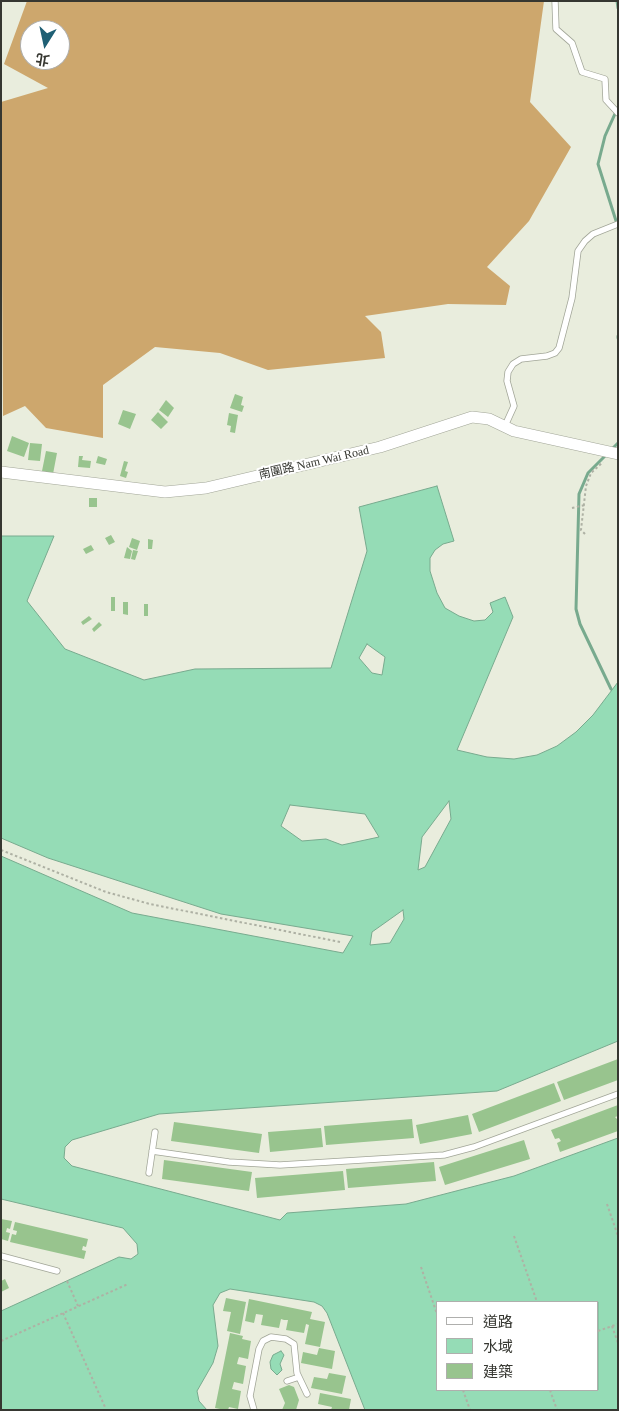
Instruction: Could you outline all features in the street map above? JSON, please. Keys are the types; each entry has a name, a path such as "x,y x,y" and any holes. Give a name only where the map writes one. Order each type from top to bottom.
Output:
{"street":[{"name":"南圍路 Nam Wai Road","path":"1,472 165,492 206,488 380,447 472,417 490,419 504,428 610,453"}],"lane":[{"path":"555,1 556,29 572,43 582,72 605,79 606,100 618,113"},
{"path":"504,428 514,406 507,381 508,372 513,364 521,360 547,356 559,348 572,298 578,251 593,234 618,224"},
{"path":"152,1151 237,1163 272,1165 444,1155 474,1148 618,1094"},
{"path":"149,1173 155,1132"},
{"path":"1,1256 57,1271"},
{"path":"254,1410 250,1396 260,1346 267,1338 286,1338 294,1344 299,1376 307,1394"},
{"path":"287,1381 299,1376"}],"path":[{"path":"585,534 581,530 586,486 591,473 610,453"},
{"path":"572,508 585,505"},
{"path":"1,850 106,892 141,902 340,942"},
{"path":"606,1204 618,1236"},
{"path":"514,1236 537,1301"},
{"path":"421,1267 436,1311"},
{"path":"67,1281 78,1306"},
{"path":"1,1341 128,1284"},
{"path":"62,1314 105,1406"},
{"path":"599,1331 618,1324"},
{"path":"612,1326 618,1344"},
{"path":"463,1391 470,1410"},
{"path":"550,1391 557,1410"}],"shaded area":[{"path":"27,1 544,1 530,102 571,147 529,221 487,267 510,286 506,305 448,304 365,316 381,332 385,358 268,370 220,353 155,347 103,385 103,438 46,428 25,406 3,416 1,102 48,88 4,64 20,20 20,70 70,70 70,20 20,20"}],"water":[{"path":"437,486 454,541 443,544 435,550 430,558 430,571 437,593 445,608 459,616 474,621 485,620 493,612 490,603 505,597 513,617 457,750 487,757 514,759 537,755 557,746 576,732 593,715 618,682 618,1041 497,1091 159,1114 72,1140 65,1147 64,1158 72,1166 280,1220 287,1213 406,1204 514,1176 618,1138 618,1410 365,1410 327,1313 322,1306 314,1302 230,1289 220,1293 213,1305 218,1346 213,1363 197,1391 199,1401 207,1410 1,1410 1,1311 119,1257 131,1259 138,1254 137,1244 123,1228 1,1199 1,856 132,913 343,953 353,936 221,914 48,858 1,838 1,536 54,536 27,601 65,649 144,680 195,669 331,668 367,551 359,507","holes":["367,644 385,657 382,675 372,673 359,658","449,801 451,819 425,867 418,870 422,837","290,805 365,814 379,837 342,845 326,839 302,841 281,826","403,910 404,919 390,943 370,945 372,932"]},
{"path":"281,1351 284,1355 280,1364 282,1370 277,1375 271,1369 270,1362 273,1355"}],"building":[{"path":"235,394 243,397 241,405 244,406 242,412 230,408"},
{"path":"166,400 174,408 168,417 159,410"},
{"path":"123,410 136,414 130,429 118,424"},
{"path":"158,412 168,422 161,429 151,420"},
{"path":"229,413 238,415 235,433 230,432 231,426 227,425"},
{"path":"12,436 29,443 24,457 7,451"},
{"path":"30,443 42,444 40,461 28,460"},
{"path":"46,451 57,453 53,474 42,471"},
{"path":"79,456 83,456 82,460 91,461 90,468 78,467"},
{"path":"98,456 107,459 105,465 96,463"},
{"path":"124,461 128,462 125,471 128,472 126,478 120,476"},
{"path":"89,498 97,498 97,507 89,507"},
{"path":"111,535 115,542 109,545 105,538"},
{"path":"132,538 140,541 137,550 129,547"},
{"path":"148,539 153,540 152,549 148,549"},
{"path":"91,545 94,550 86,554 83,549"},
{"path":"127,547 132,551 130,559 124,558"},
{"path":"133,550 138,551 135,560 131,559"},
{"path":"111,597 115,597 115,611 111,611"},
{"path":"123,602 128,602 128,615 123,614"},
{"path":"144,604 148,604 148,616 144,616"},
{"path":"89,616 92,619 83,625 81,622"},
{"path":"99,622 102,625 94,632 92,629"},
{"path":"618,1059 618,1080 564,1100 557,1082"},
{"path":"554,1083 561,1101 479,1132 472,1114"},
{"path":"618,1105 618,1116 615,1117 618,1120 618,1131 560,1152 557,1143 561,1141 559,1138 555,1139 551,1130"},
{"path":"468,1115 472,1134 420,1144 416,1125"},
{"path":"412,1119 414,1138 326,1145 324,1126"},
{"path":"174,1122 262,1134 259,1153 171,1141"},
{"path":"321,1128 323,1147 270,1152 268,1132"},
{"path":"524,1140 530,1159 445,1185 439,1167"},
{"path":"164,1160 252,1172 249,1191 162,1179"},
{"path":"434,1162 436,1181 348,1188 346,1169"},
{"path":"343,1171 345,1190 257,1198 255,1178"},
{"path":"1,1219 12,1221 10,1229 7,1228 6,1232 10,1233 8,1241 1,1239"},
{"path":"15,1222 88,1239 86,1247 83,1246 82,1250 86,1251 84,1259 10,1242 12,1234 16,1235 17,1231 13,1230"},
{"path":"5,1279 9,1288 1,1292 1,1281"},
{"path":"226,1298 246,1302 240,1334 227,1331 231,1312 223,1311"},
{"path":"249,1299 312,1312 310,1319 325,1322 320,1347 305,1344 309,1325 306,1324 304,1333 286,1330 288,1320 281,1319 279,1328 261,1325 263,1315 256,1314 254,1323 245,1321"},
{"path":"230,1333 243,1336 242,1339 251,1341 248,1359 239,1357 237,1364 246,1366 243,1384 234,1382 232,1389 241,1391 238,1409 229,1407 228,1410 225,1410 215,1408"},
{"path":"319,1348 335,1351 332,1369 301,1363 303,1352 317,1355"},
{"path":"329,1373 346,1376 342,1394 311,1388 314,1377 327,1379"},
{"path":"289,1385 294,1387 299,1400 296,1410 282,1410 285,1403 279,1389"},
{"path":"320,1393 351,1399 349,1410 331,1410 332,1407 318,1404"}],"waterway":[{"path":"617,1 618,8"},
{"path":"617,224 598,164 605,136 618,107"},
{"path":"611,450 618,443"},
{"path":"607,454 588,473 579,494 576,609 580,624 611,689"}]}
